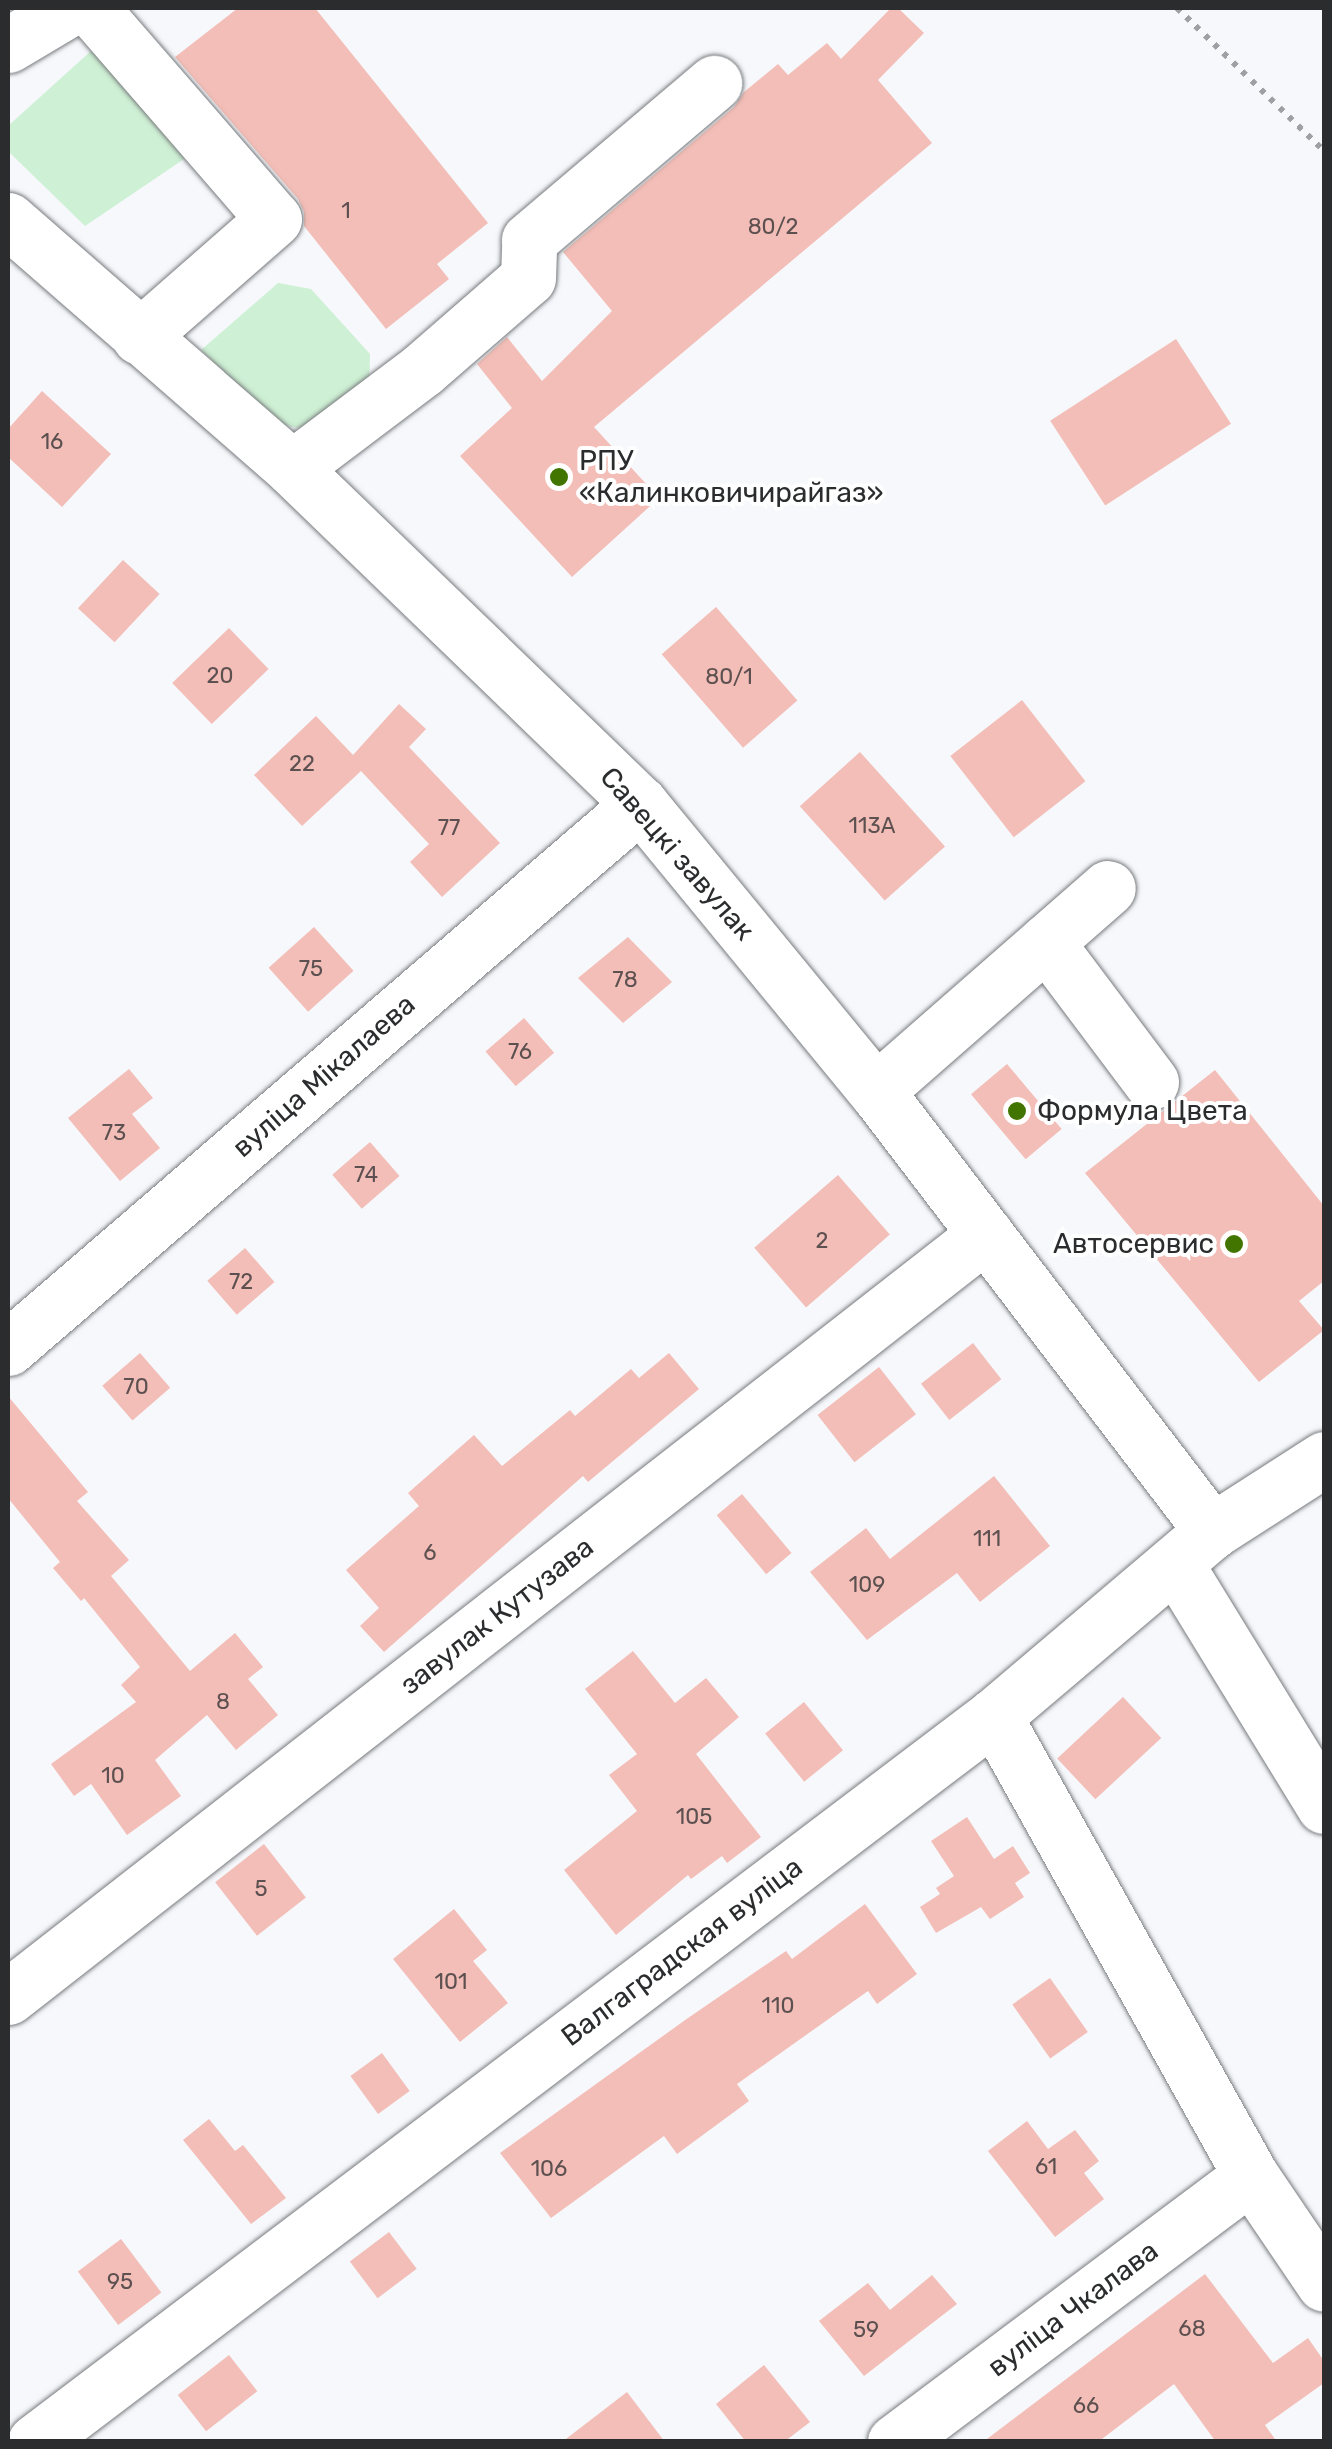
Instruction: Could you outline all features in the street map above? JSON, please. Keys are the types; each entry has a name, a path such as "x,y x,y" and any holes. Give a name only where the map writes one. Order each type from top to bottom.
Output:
{"street":[{"path":"8,45 70,8"},
{"path":"91,8 274,219 139,337"},
{"path":"292,468 422,370 528,278 529,240 714,82"},
{"name":"Савецкі завулак","path":"12,233 292,468 640,804 876,1091 986,1234 1193,1547 1324,1806"},
{"name":"вуліца Мікалаева","path":"8,1348 640,804"},
{"path":"876,1091 1108,888"},
{"path":"1046,942 1151,1082"},
{"name":"завулак Кутузава","path":"8,1998 986,1234"},
{"name":"Валгаградская вуліца","path":"35,2442 994,1716 1193,1547 1324,1459"},
{"path":"994,1716 1251,2176 1324,2284"},
{"name":"вуліца Чкалава","path":"895,2442 1251,2176"}],"path":[{"path":"1177,8 1324,151"}],"green space":[{"path":"102,41 190,155 85,226 8,151 8,126"},
{"path":"278,283 311,289 370,354 369,392 314,429 291,427 272,419 201,350"}],"building":[{"path":"238,8 315,8 488,223 437,264 449,279 386,329 304,226 304,212 298,199 175,57"},
{"path":"891,8 898,8 924,33 878,80 932,143 594,427 659,498 572,577 460,456 512,408 477,364 507,337 542,381 612,311 563,252 734,107 744,92 778,64 788,75 827,43 841,59"},
{"path":"1176,339 1231,424 1105,505 1050,421"},
{"path":"42,391 111,454 62,507 8,457 8,429"},
{"path":"123,560 160,594 115,642 78,608"},
{"path":"716,607 797,701 743,748 662,654"},
{"path":"229,628 269,669 212,724 172,683"},
{"path":"1022,700 1085,781 1014,837 950,756"},
{"path":"399,704 426,729 409,747 500,843 442,897 410,862 429,844 361,771 302,826 254,775 316,716 353,755"},
{"path":"860,752 945,846 885,901 800,806"},
{"path":"314,927 353,971 308,1012 269,968"},
{"path":"628,937 672,982 623,1023 578,978"},
{"path":"524,1018 554,1053 516,1086 486,1051"},
{"name":"Формула Цвета","path":"1007,1064 1062,1129 1026,1159 971,1094"},
{"path":"129,1069 153,1098 132,1114 160,1148 120,1181 68,1118"},
{"name":"Автосервис","path":"1215,1070 1324,1206 1324,1281 1299,1301 1324,1330 1259,1382 1085,1173"},
{"path":"370,1142 400,1176 362,1209 332,1175"},
{"path":"838,1175 890,1235 806,1307 754,1248"},
{"path":"245,1248 275,1282 237,1315 207,1281"},
{"path":"973,1343 1001,1379 949,1420 921,1384"},
{"path":"140,1353 170,1388 132,1421 102,1386"},
{"path":"669,1353 699,1389 588,1482 583,1476 384,1652 360,1626 379,1608 346,1570 419,1506 408,1493 474,1435 502,1466 570,1410 575,1416 631,1369 639,1378"},
{"path":"879,1367 916,1414 854,1462 818,1415"},
{"path":"8,1396 88,1492 77,1501 129,1560 111,1576 190,1671 235,1633 263,1667 248,1679 278,1715 236,1750 207,1715 155,1760 181,1796 127,1835 91,1784 74,1796 51,1764 136,1702 121,1685 140,1667 84,1598 81,1601 53,1568 60,1562 8,1498"},
{"path":"994,1476 1050,1546 980,1602 957,1573 867,1640 810,1572 866,1528 890,1559"},
{"path":"742,1494 791,1553 766,1574 717,1515"},
{"path":"633,1651 675,1703 706,1678 739,1717 696,1754 761,1837 727,1863 722,1856 691,1879 688,1875 616,1935 564,1870 637,1811 609,1775 637,1754 585,1689"},
{"path":"1123,1697 1161,1738 1095,1799 1057,1758"},
{"path":"804,1702 843,1750 804,1782 765,1733"},
{"path":"967,1817 994,1859 1013,1846 1030,1873 1015,1883 1024,1897 990,1919 981,1907 936,1933 920,1907 940,1894 936,1888 954,1876 931,1841"},
{"path":"264,1844 306,1898 257,1936 215,1882"},
{"path":"865,1904 917,1974 877,2004 868,1991 737,2084 749,2101 677,2154 664,2136 551,2218 500,2153 786,1951 792,1959"},
{"path":"454,1909 487,1950 473,1961 508,2003 460,2042 393,1959"},
{"path":"1050,1978 1088,2032 1050,2058 1012,2004"},
{"path":"382,2053 410,2091 378,2114 350,2076"},
{"path":"209,2119 235,2151 243,2145 286,2198 251,2224 183,2140"},
{"path":"1027,2121 1048,2149 1075,2130 1099,2161 1084,2173 1104,2199 1055,2237 988,2151"},
{"path":"389,2232 417,2269 378,2298 350,2261"},
{"path":"121,2239 161,2293 118,2325 78,2271"},
{"path":"1205,2274 1273,2363 1308,2338 1324,2361 1324,2383 1265,2425 1277,2442 1216,2442 1174,2384 1098,2442 983,2442"},
{"path":"932,2275 957,2304 864,2376 819,2321 868,2283 890,2310"},
{"path":"229,2355 257,2391 206,2431 178,2395"},
{"path":"764,2365 810,2422 784,2442 746,2442 716,2404"},
{"path":"627,2392 665,2442 562,2442"}],"place":[{"name":"РПУ «Калинковичирайгаз»","path":"559,477"},
{"name":"Формула Цвета","path":"1017,1111"},
{"name":"Автосервис","path":"1234,1244"}]}
